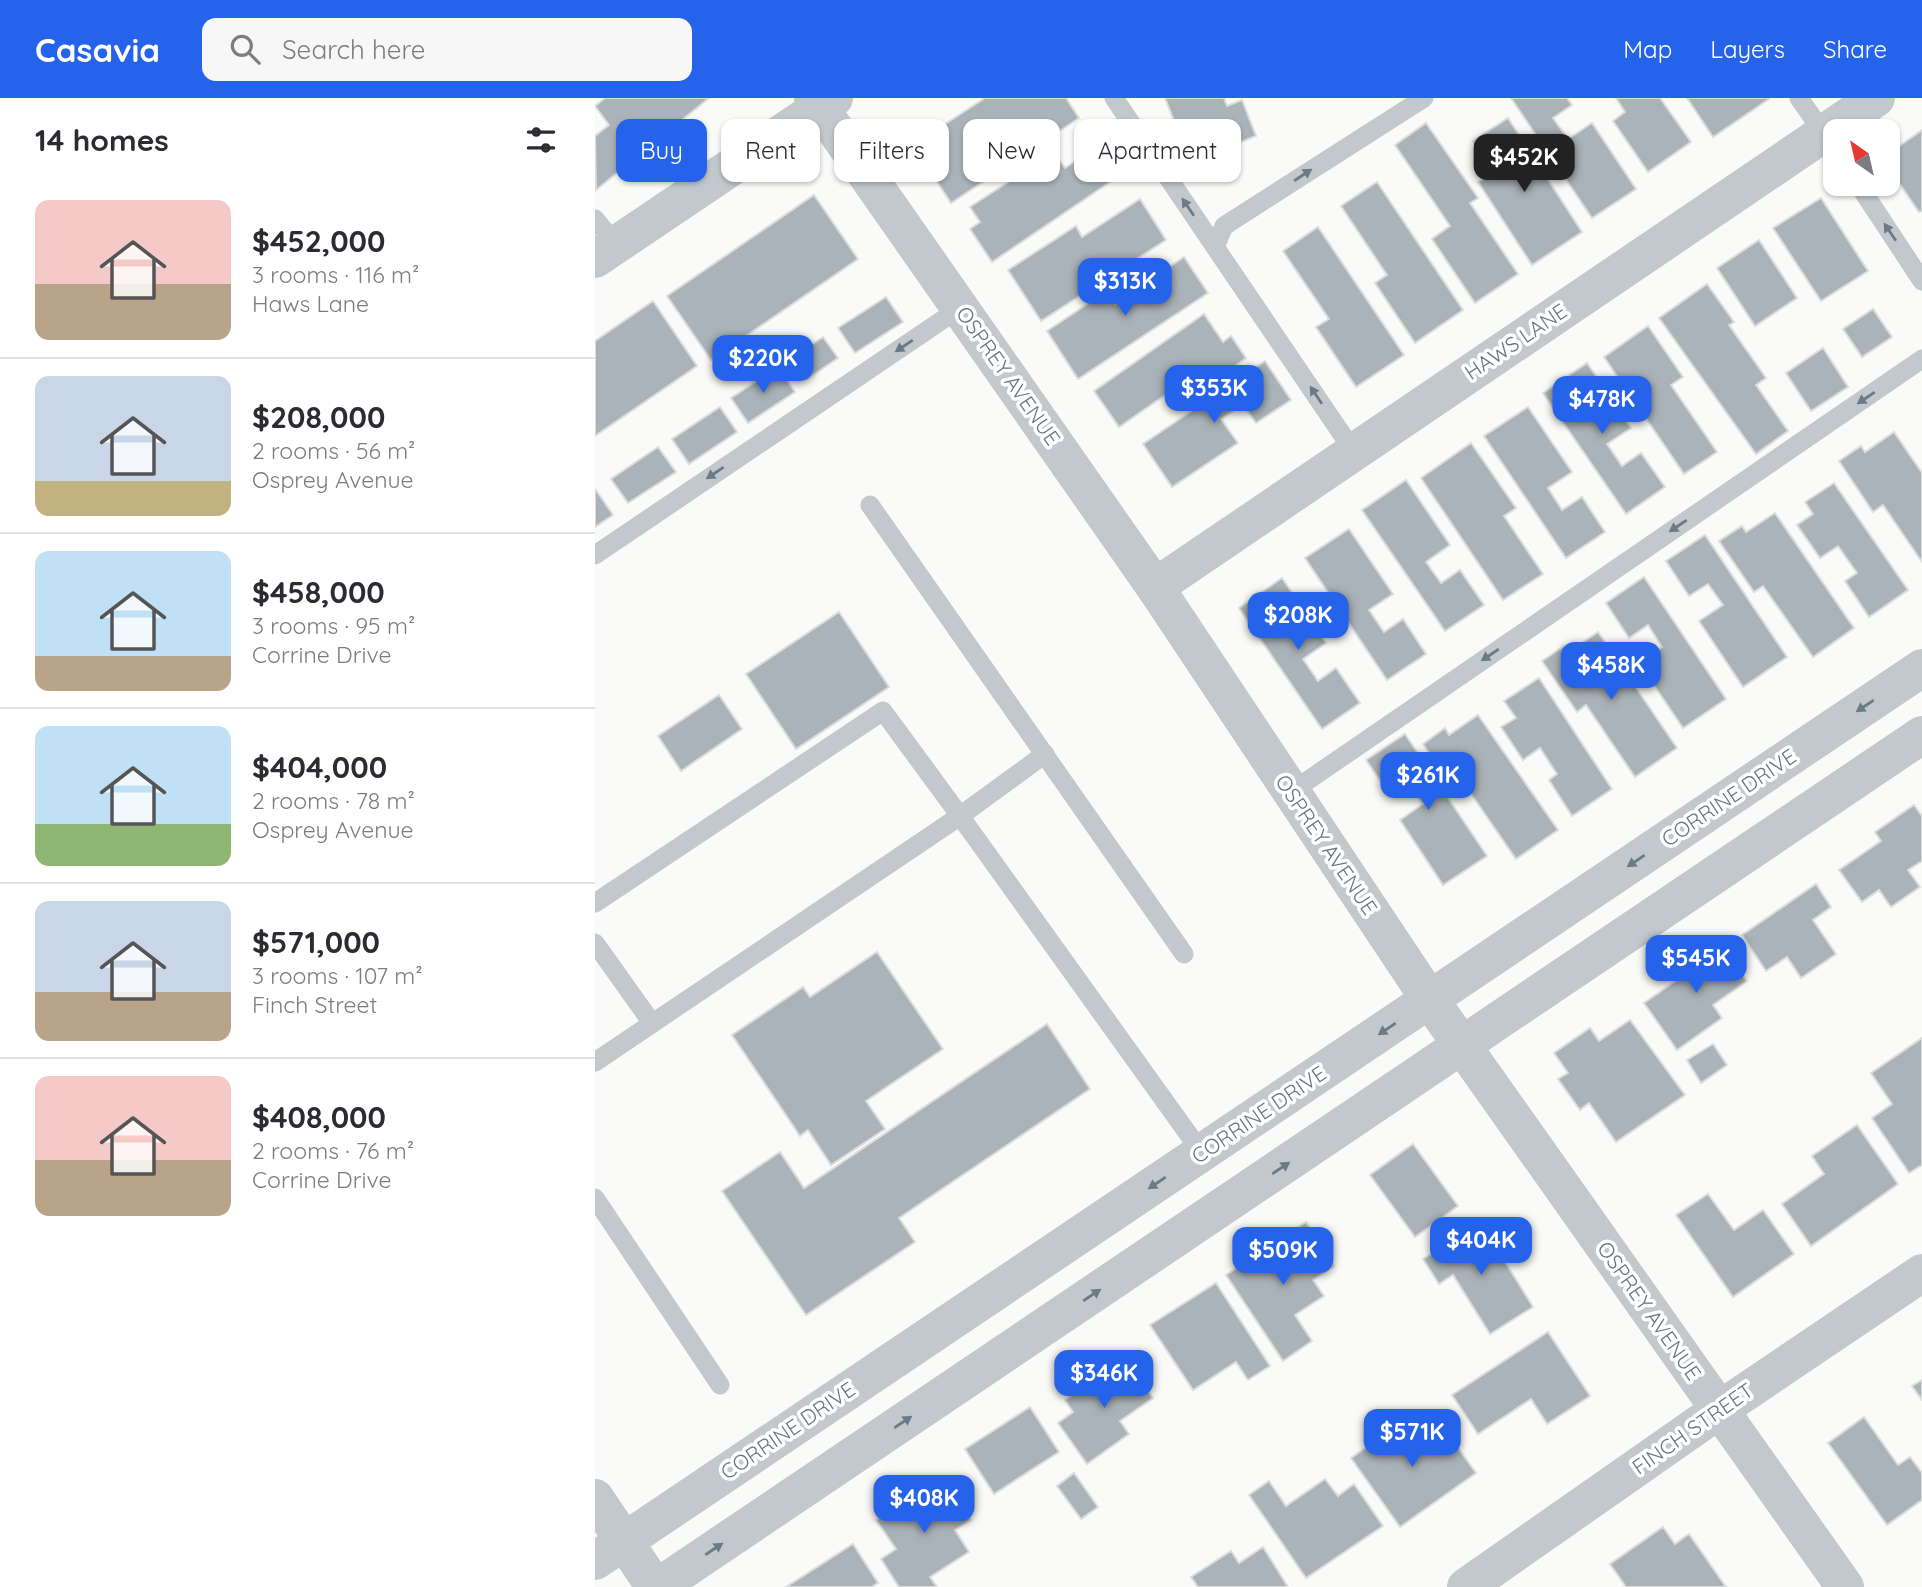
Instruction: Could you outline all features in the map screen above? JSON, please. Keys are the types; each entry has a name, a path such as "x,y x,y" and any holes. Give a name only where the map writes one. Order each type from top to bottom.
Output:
{"street":[{"name":"HAWS LANE","path":"1854,119 1876,98"},
{"path":"602,241 823,101"},
{"name":"OSPREY AVENUE","path":"823,101 960,308 1155,587 1430,1000 1845,1587"},
{"name":"HAWS LANE","path":"1155,587 1354,452 1823,147"},
{"name":"CORRINE DRIVE","path":"609,1551 1922,668"},
{"path":"595,1498 609,1551 656,1587 1922,736"},
{"name":"FINCH STREET","path":"1466,1587 1719,1410 1922,1273"}],"lane":[{"path":"1114,98 1354,452"},
{"path":"1216,247 1224,226 1424,98"},
{"path":"1799,98 1823,132"},
{"path":"1866,196 1922,281"},
{"path":"595,555 960,308"},
{"path":"1291,792 1922,359"},
{"path":"870,505 1184,954"},
{"path":"595,903 883,710 1202,1153"},
{"path":"595,1062 960,816 1045,754"},
{"path":"595,943 652,1023"},
{"path":"595,1198 720,1385"}],"building":[{"path":"605,98 709,98 683,119 616,119 616,174 596,190 595,136 609,125 595,106"},
{"path":"985,98 1066,98 1079,118 1060,131 1060,119 963,119 963,182 983,182 951,203 937,182 949,182 949,122"},
{"path":"1165,98 1224,98 1227,106 1242,100 1256,136 1241,142 1241,119 1173,119"},
{"path":"1511,98 1567,98 1572,105 1553,118 1568,139 1592,123 1636,189 1592,218"},
{"path":"1616,98 1660,98 1691,142 1648,172 1613,121 1625,112"},
{"path":"1687,98 1769,98 1769,99 1713,137"},
{"path":"1508,118 1582,232 1532,265 1478,182 1493,172 1473,141"},
{"path":"1426,123 1478,198 1470,203 1518,274 1475,303 1432,239 1450,226 1395,145"},
{"path":"1922,130 1922,211 1919,212 1901,186 1901,145"},
{"path":"1060,161 1065,168 1074,162 1074,182 1110,182 992,262 970,229 980,222 970,207 1008,182 1060,182"},
{"path":"1377,182 1463,310 1415,343 1375,283 1387,275 1341,206"},
{"path":"814,195 858,259 711,360 667,296"},
{"path":"1821,198 1868,271 1821,301 1773,228"},
{"path":"1140,199 1166,240 1041,321 1008,270 1076,226 1082,237"},
{"path":"1318,227 1404,355 1356,387 1316,327 1329,319 1283,251"},
{"path":"1759,240 1797,298 1755,326 1717,268"},
{"path":"1184,257 1208,293 1078,379 1047,331 1107,291 1115,304"},
{"path":"1707,284 1734,322 1729,325 1766,378 1756,385 1788,431 1756,454 1659,318"},
{"path":"886,297 903,322 855,353 838,328"},
{"path":"653,301 697,366 595,436 595,341"},
{"path":"1873,309 1892,337 1862,357 1843,329"},
{"path":"1204,314 1223,342 1231,336 1246,358 1196,393 1187,380 1119,427 1094,391"},
{"path":"1648,326 1683,377 1671,385 1717,452 1684,474 1604,357"},
{"path":"823,337 838,358 807,379 793,357"},
{"path":"1823,348 1848,387 1811,411 1786,373"},
{"path":"1265,361 1291,400 1256,423 1243,405 1221,419 1238,443 1172,487 1143,444"},
{"path":"1587,363 1631,428 1607,444 1622,466 1641,453 1665,487 1626,514 1543,393"},
{"path":"778,367 795,392 748,423 731,398"},
{"path":"720,407 737,432 689,464 672,439"},
{"path":"1528,407 1572,472 1548,488 1562,510 1582,497 1605,532 1566,558 1484,436"},
{"path":"1894,432 1922,473 1922,562 1883,505 1873,512 1839,461 1861,446 1865,452"},
{"path":"1471,443 1516,508 1504,516 1543,574 1503,600 1421,478"},
{"path":"658,447 676,472 628,503 611,479"},
{"path":"1406,480 1450,545 1426,562 1441,583 1460,570 1484,605 1445,631 1362,510"},
{"path":"1834,483 1908,590 1869,617 1845,581 1857,573 1838,546 1820,558 1797,525 1813,514 1805,502"},
{"path":"595,491 613,515 595,527"},
{"path":"1775,513 1854,628 1813,657 1763,586 1754,592 1719,541 1742,526 1746,532"},
{"path":"1349,529 1393,594 1369,610 1384,632 1403,619 1426,654 1387,680 1305,558"},
{"path":"1705,535 1787,657 1743,687 1699,621 1723,605 1708,584 1689,596 1666,561"},
{"path":"1644,577 1726,699 1683,728 1639,663 1662,647 1648,625 1629,638 1606,603"},
{"path":"1282,578 1326,643 1303,659 1318,681 1336,668 1360,703 1322,729 1239,608"},
{"path":"839,612 889,687 796,749 746,674"},
{"path":"1598,632 1677,748 1635,777 1586,705 1577,712 1542,661 1564,646 1569,652"},
{"path":"1539,678 1612,789 1572,816 1549,780 1557,774 1540,748 1523,760 1501,727 1516,718 1504,701"},
{"path":"719,695 742,729 681,771 658,736"},
{"path":"1478,715 1558,830 1516,859 1467,788 1457,794 1423,744 1445,728 1449,735"},
{"path":"1405,734 1487,856 1443,885 1400,820 1423,804 1409,782 1390,795 1366,760"},
{"path":"1914,805 1922,816 1922,861 1908,870 1920,887 1891,907 1879,890 1862,902 1839,870 1881,841 1875,832"},
{"path":"1816,884 1831,907 1813,920 1836,954 1801,978 1787,957 1766,971 1742,935"},
{"path":"1717,939 1747,981 1713,1005 1722,1018 1677,1050 1644,1003 1687,973 1681,964"},
{"path":"877,952 943,1049 866,1101 885,1129 831,1165 808,1130 800,1136 732,1035 803,987 810,997"},
{"path":"1630,1020 1685,1095 1616,1142 1589,1103 1580,1110 1558,1079 1568,1073 1554,1053 1590,1028 1599,1041"},
{"path":"1047,1024 1090,1089 899,1218 915,1242 806,1315 722,1191 780,1152 804,1188"},
{"path":"1922,1038 1922,1165 1909,1173 1872,1118 1892,1104 1871,1073"},
{"path":"1713,1044 1727,1065 1701,1083 1687,1060"},
{"path":"1857,1125 1898,1184 1811,1246 1782,1204 1824,1174 1812,1156"},
{"path":"1413,1144 1458,1206 1415,1237 1370,1175"},
{"path":"1708,1194 1734,1230 1763,1210 1794,1254 1733,1297 1676,1215"},
{"path":"1306,1222 1334,1266 1313,1280 1324,1296 1295,1315 1312,1341 1283,1361 1226,1275"},
{"path":"1481,1223 1533,1307 1490,1334 1453,1275 1439,1284 1423,1259"},
{"path":"1216,1283 1270,1366 1248,1380 1236,1362 1193,1390 1150,1325"},
{"path":"1548,1332 1590,1396 1547,1424 1531,1399 1478,1434 1452,1395"},
{"path":"1124,1358 1153,1398 1120,1421 1129,1434 1087,1464 1058,1423 1073,1412 1065,1400"},
{"path":"1922,1380 1922,1400 1912,1386"},
{"path":"1030,1407 1059,1452 994,1494 965,1449"},
{"path":"1411,1416 1428,1440 1444,1428 1476,1473 1400,1527 1351,1458"},
{"path":"1864,1417 1898,1465 1910,1457 1922,1473 1922,1500 1887,1525 1828,1443"},
{"path":"1074,1473 1098,1507 1081,1519 1057,1486"},
{"path":"943,1476 971,1520 955,1530 969,1552 930,1577 937,1587 899,1587 881,1559 896,1549 876,1520"},
{"path":"1325,1479 1338,1496 1354,1484 1383,1526 1306,1578 1249,1495 1269,1481 1286,1506"},
{"path":"1663,1527 1675,1544 1689,1534 1726,1587 1626,1587 1610,1564"},
{"path":"853,1544 878,1583 871,1587 786,1587"},
{"path":"1263,1547 1288,1587 1198,1587 1191,1577 1231,1551 1239,1563"}]}
